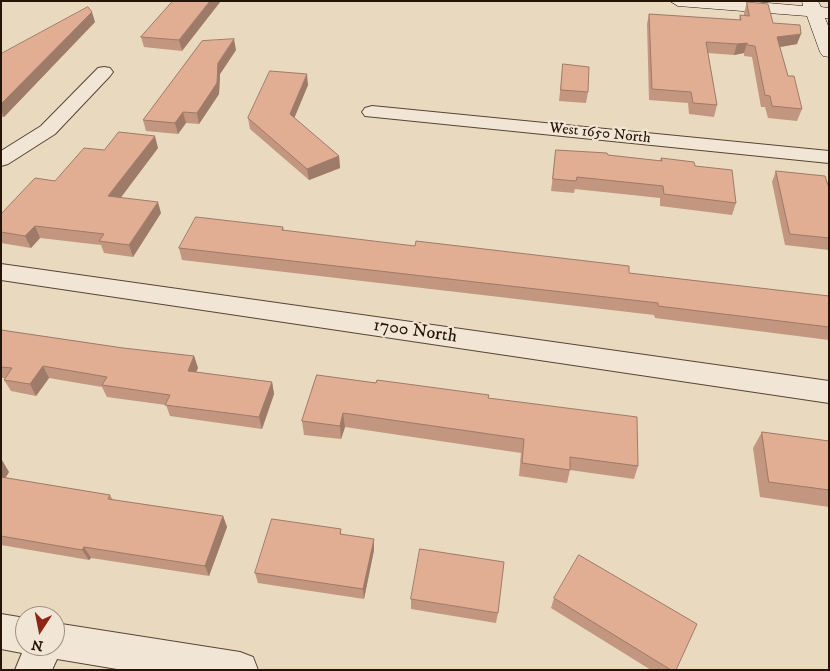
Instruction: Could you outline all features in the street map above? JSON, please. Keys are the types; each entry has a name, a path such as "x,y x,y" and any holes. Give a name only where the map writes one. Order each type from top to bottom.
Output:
{"main road":[{"path":"678,1 818,9 829,52"}],"street":[{"path":"1,160 48,130 104,72"},
{"name":"West 1650 North","path":"372,112 829,157"},
{"name":"1700 North","path":"1,272 829,392"},
{"path":"1,632 15,634"},
{"path":"65,643 240,670"},
{"path":"32,670 40,656"}],"building":[{"path":"173,1 210,1 179,40 141,37"},
{"path":"747,2 768,4 773,23 800,25 801,34 777,37 788,76 794,76 802,109 772,106 770,96 765,95 755,46 748,45 747,43 706,42 717,105 693,103 691,92 652,89 649,14 741,20 740,15 749,16"},
{"path":"88,7 92,12 1,104 1,54"},
{"path":"234,39 218,63 217,83 197,113 183,112 175,123 143,120 202,41"},
{"path":"563,64 589,67 588,92 561,90"},
{"path":"270,71 307,74 290,114 339,156 307,169 248,118"},
{"path":"119,132 155,136 108,196 158,202 129,245 99,241 104,234 35,226 25,236 1,232 1,214 35,178 55,181 84,148 104,150"},
{"path":"556,150 607,153 608,155 662,161 661,158 694,162 695,166 732,170 736,203 664,194 663,186 577,177 576,181 553,179"},
{"path":"776,171 825,176 829,188 829,238 790,234"},
{"path":"196,217 283,227 282,230 415,246 416,241 629,266 629,273 829,296 829,327 658,306 658,303 179,248"},
{"path":"1,330 123,348 194,356 188,371 272,382 259,417 165,405 170,395 102,385 107,377 43,366 30,384 4,380 12,368 1,367"},
{"path":"317,375 376,383 377,380 489,395 488,398 637,417 638,466 570,457 570,470 522,463 524,439 343,413 340,426 302,421"},
{"path":"762,432 829,441 829,490 769,482"},
{"path":"1,477 110,495 108,499 223,516 205,566 84,547 82,550 1,536"},
{"path":"272,519 341,529 340,534 374,539 363,589 255,573"},
{"path":"420,549 504,562 498,613 411,599"},
{"path":"579,555 697,624 676,670 671,670 554,598"}]}
